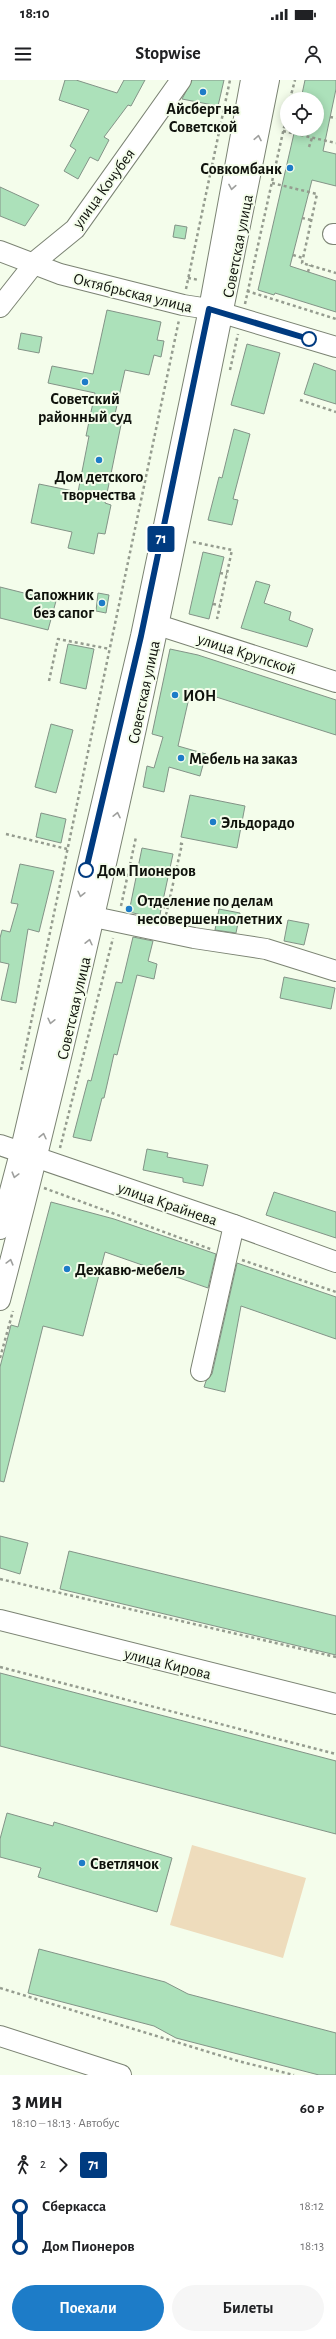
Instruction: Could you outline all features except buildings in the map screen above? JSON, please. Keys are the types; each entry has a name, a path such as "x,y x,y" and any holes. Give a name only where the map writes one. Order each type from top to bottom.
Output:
{"street":[{"name":"улица Кочубея","path":"0,307 34,265 75,229 181,80"},
{"name":"Советская улица","path":"221,285 251,80"},
{"name":"Советская улица","path":"0,1300 37,1158 94,917 158,625 221,285 269,80"},
{"name":"Октябрьская улица","path":"0,251 60,274 183,305 216,311 336,347"},
{"name":"Советская улица","path":"0,1229 37,1158 141,636 216,311"},
{"name":"улица Крупской","path":"158,625 336,682"},
{"path":"94,917 163,932 266,949 336,971"},
{"name":"улица Крайнева","path":"0,1145 234,1225 336,1262"},
{"path":"201,1371 234,1225"},
{"name":"улица Кирова","path":"0,1620 336,1704"},
{"path":"0,2036 121,2075"}],"path":[{"path":"19,1077 230,80"},
{"path":"292,92 295,80"},
{"path":"330,117 336,118"},
{"path":"304,136 336,143"},
{"path":"309,148 312,138"},
{"path":"272,183 317,194 302,263 336,273"},
{"path":"302,218 311,220"},
{"path":"293,255 303,258"},
{"path":"308,272 310,266"},
{"path":"188,278 221,285 336,319"},
{"path":"300,400 336,412"},
{"path":"191,542 232,550 217,620"},
{"path":"220,573 227,574"},
{"path":"213,604 220,605"},
{"path":"49,681 58,639 110,649"},
{"path":"6,834 67,849"},
{"path":"37,1158 60,1150 118,922 136,837"},
{"path":"163,932 182,844 177,843"},
{"path":"169,872 175,873"},
{"path":"162,907 168,908"},
{"path":"30,1184 227,1255 336,1292"},
{"path":"0,1579 336,1657"},
{"path":"0,1667 336,1754"},
{"path":"0,1988 238,2061 294,2075"}],"shaded area":[{"path":"192,1845 306,1878 283,1958 170,1925"}],"bus line":[{"name":"71","path":"86,870 141,636 209,309 309,339"}],"place":[{"name":"Айсберг на Советской","path":"203,92"},
{"name":"Совкомбанк","path":"290,168"},
{"name":"Советский районный суд","path":"85,382"},
{"name":"Дом детского творчества","path":"99,460"},
{"name":"Сапожник без сапог","path":"102,603"},
{"name":"ИОН","path":"175,695"},
{"name":"Мебель на заказ","path":"181,758"},
{"name":"Эльдорадо","path":"213,822"},
{"name":"Дом Пионеров","path":"86,870"},
{"name":"Отделение по делам несовершеннолетних","path":"129,909"},
{"name":"Дежавю-мебель","path":"67,1269"},
{"name":"Светлячок","path":"82,1863"}]}
